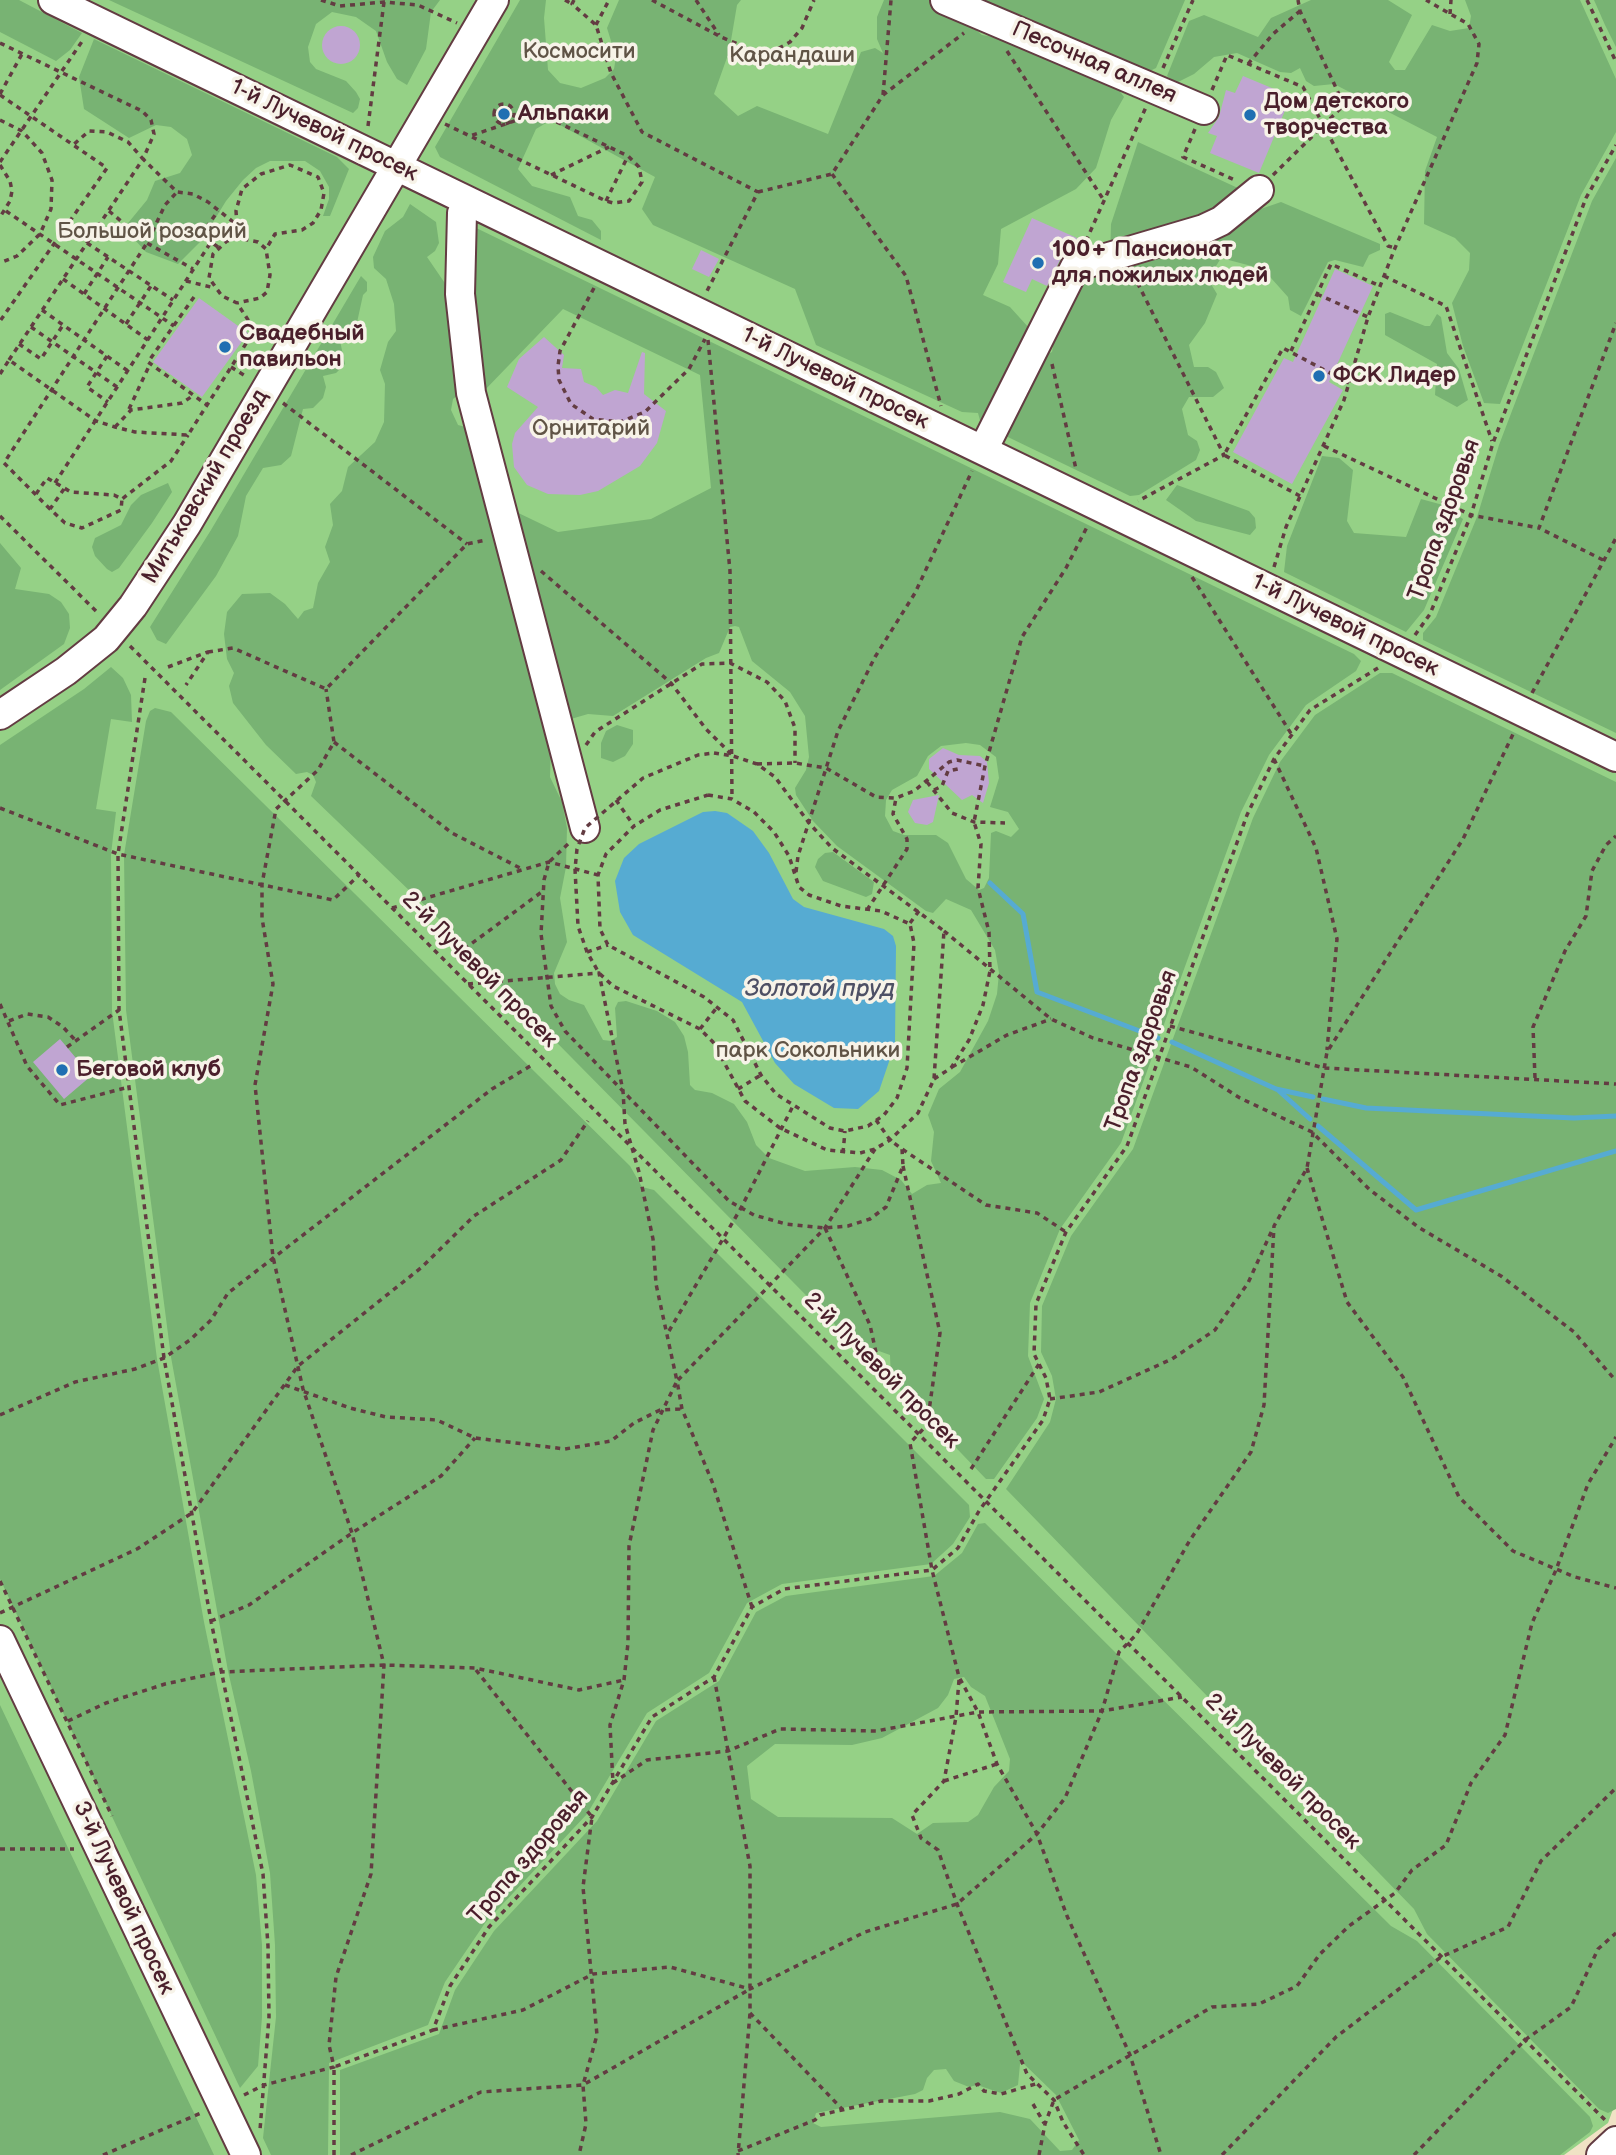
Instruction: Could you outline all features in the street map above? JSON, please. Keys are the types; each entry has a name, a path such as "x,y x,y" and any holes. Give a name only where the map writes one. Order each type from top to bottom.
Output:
{"street":[{"name":"1-й Лучевой просек","path":"53,0 605,267 946,422 982,450 1616,757"},
{"name":"Митьковский проезд","path":"0,715 122,637 494,0"},
{"name":"Песочная аллея","path":"945,0 987,8 1204,110"},
{"path":"982,450 1075,267 1205,229 1220,221 1259,190"},
{"path":"468,201 462,214 460,294 470,380 571,782 585,828"},
{"name":"3-й Лучевой просек","path":"0,1640 222,2105 252,2145"},
{"path":"1601,2155 1612,2132"}],"path":[{"path":"321,0 340,6 384,1 418,5 475,33"},
{"path":"565,0 573,2 596,25 611,73 642,132 758,192 832,174 883,95 987,8 1105,202"},
{"path":"596,25 609,0"},
{"path":"652,0 720,37 759,53 774,51 790,42 802,28 814,0"},
{"path":"659,6 663,0"},
{"path":"696,0 720,37"},
{"path":"883,95 891,0"},
{"path":"1075,267 1193,0"},
{"path":"1183,158 1259,190 1344,105 1300,12 1298,0"},
{"path":"1266,587 1300,496 1324,446 1349,383 1368,317 1395,248 1477,63 1479,44 1468,24 1426,0"},
{"path":"1450,14 1451,0"},
{"path":"1587,0 1616,62"},
{"path":"367,133 384,1"},
{"path":"1248,64 1273,34 1300,12"},
{"path":"0,217 6,211 12,191 10,181 0,163 96,21"},
{"path":"0,43 142,111 151,120 154,134 143,159 0,373"},
{"path":"0,321 107,168 0,94 22,54"},
{"path":"1227,55 1303,87 1388,246 1395,248"},
{"path":"500,104 510,106 513,111 514,116 507,123 502,124 495,117 496,107 500,104"},
{"path":"447,125 551,175 606,201 629,201 640,189 642,174 628,156 538,113 470,136"},
{"path":"0,120 22,131 42,153 52,180 51,209 40,234 17,256 0,263"},
{"path":"73,145 89,131 107,132 128,142 177,192 193,194 237,225"},
{"name":"Тропа здоровья","path":"1050,1399 1034,1354 1036,1304 1066,1232 1127,1146 1247,815 1274,759 1310,710 1401,653 1430,614 1471,515 1493,443 1586,198 1616,145"},
{"path":"551,175 609,147"},
{"path":"606,201 628,156"},
{"path":"237,303 253,301 267,292 270,275 266,249 275,234 302,230 313,223 321,210 324,193 318,177 290,165 261,174 242,189 236,211 239,238"},
{"path":"832,174 906,276 946,422"},
{"path":"177,192 165,205 147,243 85,341 2,461 65,523 82,528 121,510 122,499 172,460 247,342 252,326 237,303 222,296 215,288 209,278 209,265 218,247 239,238 258,242 266,249"},
{"path":"704,296 758,192"},
{"path":"6,211 174,326"},
{"path":"108,211 147,243 193,270"},
{"path":"218,211 201,235 218,247"},
{"path":"55,483 211,242"},
{"path":"87,243 173,300"},
{"path":"1123,254 1224,455 1300,496"},
{"path":"84,294 108,257"},
{"path":"1291,351 1331,264 1380,286"},
{"path":"605,267 561,351 558,366 564,393 582,412 607,422 633,418 645,412 689,369 708,333 730,571 732,799"},
{"path":"1384,276 1446,306 1493,443"},
{"path":"63,279 148,340"},
{"path":"186,281 215,288"},
{"path":"126,324 151,286"},
{"path":"1317,294 1368,317"},
{"path":"115,427 129,411 150,364 148,362 194,297"},
{"path":"42,310 128,370"},
{"path":"1539,528 1616,323"},
{"path":"19,344 41,359 63,326"},
{"path":"31,327 117,387"},
{"path":"1044,328 1080,498"},
{"path":"1116,515 1224,455 1283,348 1349,383"},
{"path":"107,356 86,387 108,402"},
{"path":"9,360 96,421 135,432 188,435"},
{"path":"150,364 207,405"},
{"path":"231,367 245,376"},
{"path":"129,411 182,403 194,395"},
{"path":"282,402 467,544"},
{"path":"1324,446 1471,515 1539,528 1604,560"},
{"path":"796,872 838,732 875,657 915,593 982,450"},
{"path":"36,495 47,478 64,489 93,495 114,495 122,499"},
{"path":"50,509 64,489"},
{"name":"2-й Лучевой просек","path":"0,516 1525,2040 1612,2132"},
{"path":"326,689 467,544 508,535"},
{"path":"1327,1052 1464,839 1524,712 1616,538"},
{"path":"951,1069 977,1021 990,971 989,932 978,888 981,844 974,822 985,766 1022,637 1076,547"},
{"path":"531,562 671,683 706,729 733,756"},
{"path":"1185,566 1292,735"},
{"path":"168,667 208,652 233,648 326,689"},
{"path":"186,685 208,652"},
{"path":"571,782 580,753 595,732 702,664 730,663 767,682 786,701 795,729 795,763"},
{"path":"145,678 118,854 119,1010 164,1358 211,1620 263,1874 268,1946 264,2085 252,2145"},
{"path":"326,689 334,742 318,770 276,809 262,884 262,918 273,984 256,1085 273,1257 303,1389 352,1533 384,1665 371,1874 336,1977 329,2045 334,2067 334,2155"},
{"path":"334,742 452,833 522,869"},
{"path":"392,908 549,862 643,778 698,755 733,756 757,764 775,777 809,823 832,848 919,911 1051,1019 1093,1038 1191,1067 1240,1098 1312,1132 1369,1189 1408,1219 1501,1276 1574,1332 1616,1381"},
{"path":"585,828 577,849 575,869 578,926 587,952 599,974 623,1091 630,1146 639,1172 653,1239 656,1284 669,1331 682,1409 713,1484 752,1607 784,1589 932,1570 958,1548 986,1502 1043,1420 1050,1399 1099,1392 1172,1359 1215,1330 1248,1283 1274,1226 1307,1168 1327,1052 1336,939 1316,848 1274,759"},
{"path":"757,764 795,763 826,768 876,797 896,798 906,796 927,782 940,768 957,760 985,766"},
{"path":"934,790 942,786 948,771 962,768"},
{"path":"927,782 952,813 974,822 1004,823"},
{"path":"708,795 732,799 754,812 774,832 796,872 799,887 808,895 841,906 896,915 910,924 914,943 907,1068 897,1098 868,1126 845,1131 830,1128 776,1094 761,1075 733,1020 718,1006 608,945 600,929 598,875 606,854 634,826 660,810 685,800 708,795"},
{"path":"867,910 907,849 907,839 893,814 896,798"},
{"path":"616,800 634,826"},
{"path":"0,808 118,854 333,900 359,874"},
{"path":"1535,1078 1533,1027 1565,951 1587,916 1592,871 1606,845 1616,836"},
{"path":"549,862 598,875"},
{"path":"549,862 543,891 541,934 545,980 551,1006 565,1031 729,1201 754,1215 786,1224 825,1228 848,1226 870,1219 886,1207 903,1166"},
{"path":"456,955 543,891"},
{"path":"910,924 919,911"},
{"path":"468,984 599,974 613,986 700,1029 713,1042 745,1101 780,1128 827,1150 860,1153 875,1149 890,1140 918,1114 934,1079 944,931"},
{"path":"587,952 608,945"},
{"path":"0,1004 27,1066 60,1105 129,1087"},
{"path":"700,1029 718,1006"},
{"path":"67,1047 119,1010"},
{"path":"9,1021 27,1014 48,1017 64,1027 76,1041"},
{"path":"934,1079 1007,1035 1051,1019"},
{"path":"1170,1026 1324,1068 1616,1084"},
{"path":"0,1415 75,1382 135,1369 164,1358 190,1340 211,1320 228,1293 273,1257 492,1089 532,1065"},
{"path":"738,1089 761,1075"},
{"path":"669,1331 741,1208 793,1106"},
{"path":"876,1120 890,1140 925,1167 949,1179 986,1205 1037,1213 1066,1232"},
{"path":"0,1614 137,1549 192,1513 298,1366 422,1267 474,1216 561,1160 588,1121"},
{"path":"843,1153 845,1131"},
{"path":"613,1783 610,1725 624,1681 628,1643 629,1546 653,1430 660,1410 677,1381 825,1228 849,1185 875,1149"},
{"path":"902,1149 903,1166 940,1333 927,1425 910,1443 932,1570 959,1676 978,1712 997,1764 1037,1834 1067,1916 1130,2055 1161,2155"},
{"path":"1307,1168 1346,1302 1403,1377 1459,1497 1513,1551 1556,1570 1616,1588"},
{"path":"351,2155 481,2092 583,2085 750,1989 865,1932 957,1904 1037,1834 1065,1798 1102,1711 1119,1652 1136,1634 1190,1540 1251,1452 1264,1405 1274,1226"},
{"path":"825,1228 870,1325 882,1380"},
{"path":"971,1469 1039,1364"},
{"path":"285,1385 374,1414 437,1420 475,1438 565,1449 611,1441 634,1423 660,1410 682,1409"},
{"path":"1039,2155 1045,2124 1054,2100 1212,2007 1259,2004 1297,1986 1320,1954 1349,1926 1395,1893 1412,1870 1446,1845 1471,1783 1505,1735 1532,1623 1556,1570 1588,1484 1616,1437"},
{"path":"211,1620 249,1605 352,1533 441,1476 475,1438"},
{"name":"Тропа здоровья","path":"433,2030 450,1986 489,1927 592,1817 652,1717 714,1677 752,1607"},
{"path":"68,1721 106,1703 164,1684 221,1672 384,1665 475,1668 579,1690 624,1681"},
{"path":"475,1668 592,1817 583,1887 597,2035 583,2085 586,2124 579,2155"},
{"path":"944,1781 956,1717 959,1676"},
{"path":"714,1677 750,1866 750,2013 738,2153 816,2120 820,2115 881,2101 929,2101 959,2094 978,2084 985,2091 1002,2094 1039,2083"},
{"path":"613,1783 647,1760 728,1751 780,1729 876,1731 978,1712 1102,1711 1182,1697"},
{"path":"997,1764 944,1781 912,1815 921,1838 938,1850 957,1904 1027,2074 1054,2100 1063,2122 1084,2155"},
{"path":"1222,2155 1336,2038 1441,1956 1508,1927 1541,1861 1616,1788"},
{"path":"0,1849 74,1849"},
{"path":"1414,2155 1525,2040 1571,2007 1598,1949 1616,1933"},
{"path":"103,2155 264,2085 334,2067 433,2030 523,2010 593,1974 670,1967 750,1989"},
{"path":"750,2013 843,2110"},
{"path":"1033,2104 1045,2124"}],"green space":[{"name":"парк Сокольники","path":"0,0 1616,0 1616,2101 1608,2123 1564,2155 0,2155"},
{"path":"0,0 19,0 82,33 70,50 56,61 0,32"},
{"path":"109,0 440,0 431,12 426,49 407,85 397,79 387,62 376,31 356,17 332,12 316,24 308,47 310,62 316,69 346,81 356,92 360,99 358,108 353,113"},
{"path":"520,0 546,0 544,18 548,70 560,83 581,88 605,78 614,69 616,57 607,28 619,0 741,0 737,5 729,52 714,94 738,116 757,106 828,134 861,52 875,48 883,53 877,39 877,17 884,0 931,0 954,11 982,35 1023,42 1111,79 1124,97 1111,120 1096,168 1076,189 1001,229 998,264 983,295 1010,307 1029,328 1038,358 1052,352 1057,324 1087,278 1110,262 1111,224 1138,142 1253,195 1255,211 1281,202 1380,244 1380,250 1369,255 1363,267 1335,260 1328,262 1301,316 1290,310 1288,297 1263,269 1221,258 1208,279 1217,294 1205,323 1189,345 1194,367 1208,367 1216,372 1224,388 1213,397 1189,397 1182,409 1188,435 1197,441 1200,450 1196,460 1139,495 1130,496 981,424 978,413 962,412 816,345 795,289 653,225 642,209 655,177 551,120 536,129 518,169 532,186 570,197 578,216 592,220 601,231 601,240 440,157 435,147"},
{"path":"981,0 1185,0 1156,68 1148,72"},
{"path":"1311,0 1388,0 1412,15 1389,62 1395,70 1405,70 1432,25 1450,31 1469,28 1471,16 1465,0 1580,0 1616,79 1616,132 1581,195 1500,404 1484,403 1463,346 1452,303 1469,270 1470,253 1455,238 1424,224 1425,171 1437,137 1334,84 1314,86 1306,81 1300,68 1291,73 1280,72 1237,53 1214,57 1194,74 1176,83 1167,76 1189,21 1204,15 1258,37 1271,18"},
{"path":"1594,0 1616,0 1616,47 1605,25"},
{"name":"Большой розарий","path":"94,39 337,157 349,169 330,216 323,216 329,199 329,187 320,171 305,161 270,161 256,168 243,180 226,201 202,240 178,264 146,252 124,228 147,200 155,181 180,173 192,155 187,139 171,127 156,125 129,138 84,109 79,77"},
{"path":"1616,158 1616,733 1423,640 1423,633 1436,617 1477,517 1499,445 1592,201"},
{"path":"410,204 436,222 439,243 435,251 427,257 453,295 463,391 453,399 451,410 458,425 473,429 508,508 558,532 651,519 711,488 700,375 563,309 482,393 471,313 470,225 1354,654 1361,661 1356,671 1306,705 1269,755 1241,812 1121,1143 1060,1229 1030,1303 1028,1356 1044,1399 1037,1418 994,1479 986,1479 891,1380 890,1355 876,1350 866,1356 500,985 464,943 311,796 316,782 313,775 307,772 296,774 266,745 233,703 229,686 234,673 227,659 224,634 227,612 242,594 270,593 285,604 298,619 304,611 313,608 318,583 330,562 325,547 333,525 330,504 342,491 348,467 375,442 384,422 385,384 380,370 388,342 396,331 394,304 386,279 374,268 373,257 385,231 403,217","holes":["730,627 739,627 752,661 790,692 805,716 809,757 806,770 795,788 796,795 813,821 837,846 926,911 933,913 946,899 971,910 995,950 999,973 997,994 988,1021 960,1072 939,1089 928,1115 934,1132 931,1161 941,1183 927,1185 912,1194 901,1180 882,1170 855,1167 805,1171 769,1158 756,1145 747,1122 734,1104 712,1093 695,1090 690,1085 688,1052 684,1036 675,1022 657,1011 626,1001 618,1002 615,1008 617,1037 611,1041 603,1040 584,1005 560,994 555,984 554,973 567,942 560,898 566,867 567,828 562,802 550,777 551,745 564,721 588,714 613,716 706,658 719,653","966,743 980,745 996,757 999,778 990,807 1008,812 1019,829 1011,837 996,831 991,833 989,878 984,888 979,890 966,879 948,843 936,835 904,835 893,831 885,816 886,800 892,790 917,776 928,756 941,746"]},
{"path":"361,276 367,282 367,291 363,295 356,327 340,341 345,364 336,373 323,376 326,387 323,398 313,408 303,409 291,456 281,465 263,468 246,496 238,536 216,576 166,644 157,640 150,627 211,530"},
{"path":"1390,312 1425,326 1430,326 1437,314 1441,317 1447,353 1459,369 1468,400 1457,407 1435,395 1437,364 1385,335 1385,314"},
{"path":"1322,456 1339,458 1353,470 1347,521 1354,533 1406,537 1421,499 1443,505 1463,519 1424,610 1406,632 1284,572 1287,546"},
{"path":"168,483 172,492 152,523 119,568 112,572 107,569 95,556 92,547 95,538 121,525 131,505 141,495"},
{"path":"1177,485 1249,511 1255,518 1256,528 1250,535 1196,521 1166,500"},
{"path":"0,543 21,568 15,589 49,594 61,602 69,614 70,628 64,644 0,690"},
{"path":"111,667 123,678 131,695 132,722 111,719 96,809 116,812 111,854 112,1011 157,1359 204,1622 256,1875 262,1945 262,2017 258,2066 240,2088 0,1579 0,745 84,689"},
{"path":"1380,673 1392,673 1616,782 1616,2109 1608,2113 1599,2109 1427,1934 1414,1909 1006,1489 1050,1422 1056,1399 1052,1376 1041,1352 1042,1306 1071,1236 1133,1149 1253,818 1280,762 1315,715"},
{"path":"155,708 171,712 630,1166 642,1187 654,1190 969,1505 970,1517 953,1544 931,1564 782,1584 747,1603 709,1673 647,1713 587,1814 485,1923 445,1982 428,2025 329,2063 328,2155 271,2155 263,2138 276,2017 270,1873 251,1771 228,1671 171,1357 126,1010 124,855 146,721 150,711"},
{"path":"617,725 633,730 633,744 625,756 613,762 601,758 601,743 606,731"},
{"path":"833,852 874,882 872,894 866,897 823,881 815,867 818,859 825,853"},
{"path":"985,1523 1391,1926 1417,1941 1590,2117 1593,2126 1590,2132 1560,2155 340,2155 340,2070 439,2034 455,1990 494,1931 597,1821 656,1721 719,1681 756,1612 786,1596 934,1576 962,1553 978,1524","holes":["964,1677 971,1687 985,1696 1010,1759 1009,1771 994,1787 978,1815 968,1822 933,1823 917,1834 892,1818 778,1817 751,1799 747,1766 775,1744 852,1745 882,1738 938,1708 948,1695 954,1679","1020,2064 1024,2064 1056,2095 1079,2140 1072,2150 1060,2151 1030,2119 1000,2112 821,2127 813,2123 816,2113 915,2094 923,2090 927,2078 934,2070 946,2069 954,2081 969,2087 977,2085 1001,2093 1018,2085"]},
{"path":"0,1705 214,2155 0,2155"}],"water":[{"name":"Золотой пруд","path":"703,812 727,813 753,831 769,853 793,899 804,907 884,929 893,936 896,946 895,1044 879,1091 858,1109 834,1108 794,1084 775,1063 742,1002 633,935 620,912 615,881 624,858 639,844"}],"building":[{"path":"341,26 355,31 360,45 355,59 341,64 327,59 322,45 327,31"},
{"name":"Дом детского творчества","path":"1243,76 1291,96 1259,173 1210,153 1217,136 1208,133 1219,117 1226,90 1235,93"},
{"name":"100+ Пансионат для пожилых людей","path":"1032,218 1077,238 1070,251 1060,260 1047,286 1032,279 1026,292 1003,282"},
{"path":"701,250 719,259 709,277 692,269"},
{"path":"1335,269 1373,286 1329,382 1343,390 1292,484 1233,452 1284,358 1293,362"},
{"name":"Свадебный павильон","path":"199,298 248,333 202,397 153,362"},
{"path":"544,337 564,355 562,368 581,369 584,382 596,387 603,395 615,390 628,393 642,352 645,353 644,394 666,411 657,443 640,466 598,491 580,495 548,494 527,485 514,467 512,444 515,433 538,407 507,387 519,359"},
{"path":"943,748 959,755 980,756 987,762 989,783 983,803 972,795 962,800 929,769 929,759"},
{"path":"939,795 933,822 927,825 915,823 908,812 913,800"},
{"path":"60,1039 91,1076 64,1099 33,1062"}],"waterway":[{"path":"990,883 1023,914 1037,992 1158,1038"},
{"path":"1172,1042 1276,1089 1313,1097"},
{"path":"1278,1090 1310,1119"},
{"path":"1323,1099 1366,1108 1574,1118 1616,1116"},
{"path":"1318,1126 1416,1210 1616,1151"}],"place":[{"name":"Альпаки","path":"504,114"},
{"name":"Дом детского творчества","path":"1250,115"},
{"name":"100+ Пансионат для пожилых людей","path":"1038,263"},
{"name":"Свадебный павильон","path":"225,347"},
{"name":"ФСК Лидер","path":"1319,376"},
{"name":"Беговой клуб","path":"62,1070"}],"park label":[{"name":"Космосити","path":"579,52"},
{"name":"Карандаши","path":"792,56"},
{"name":"Орнитарий","path":"591,429"}]}
